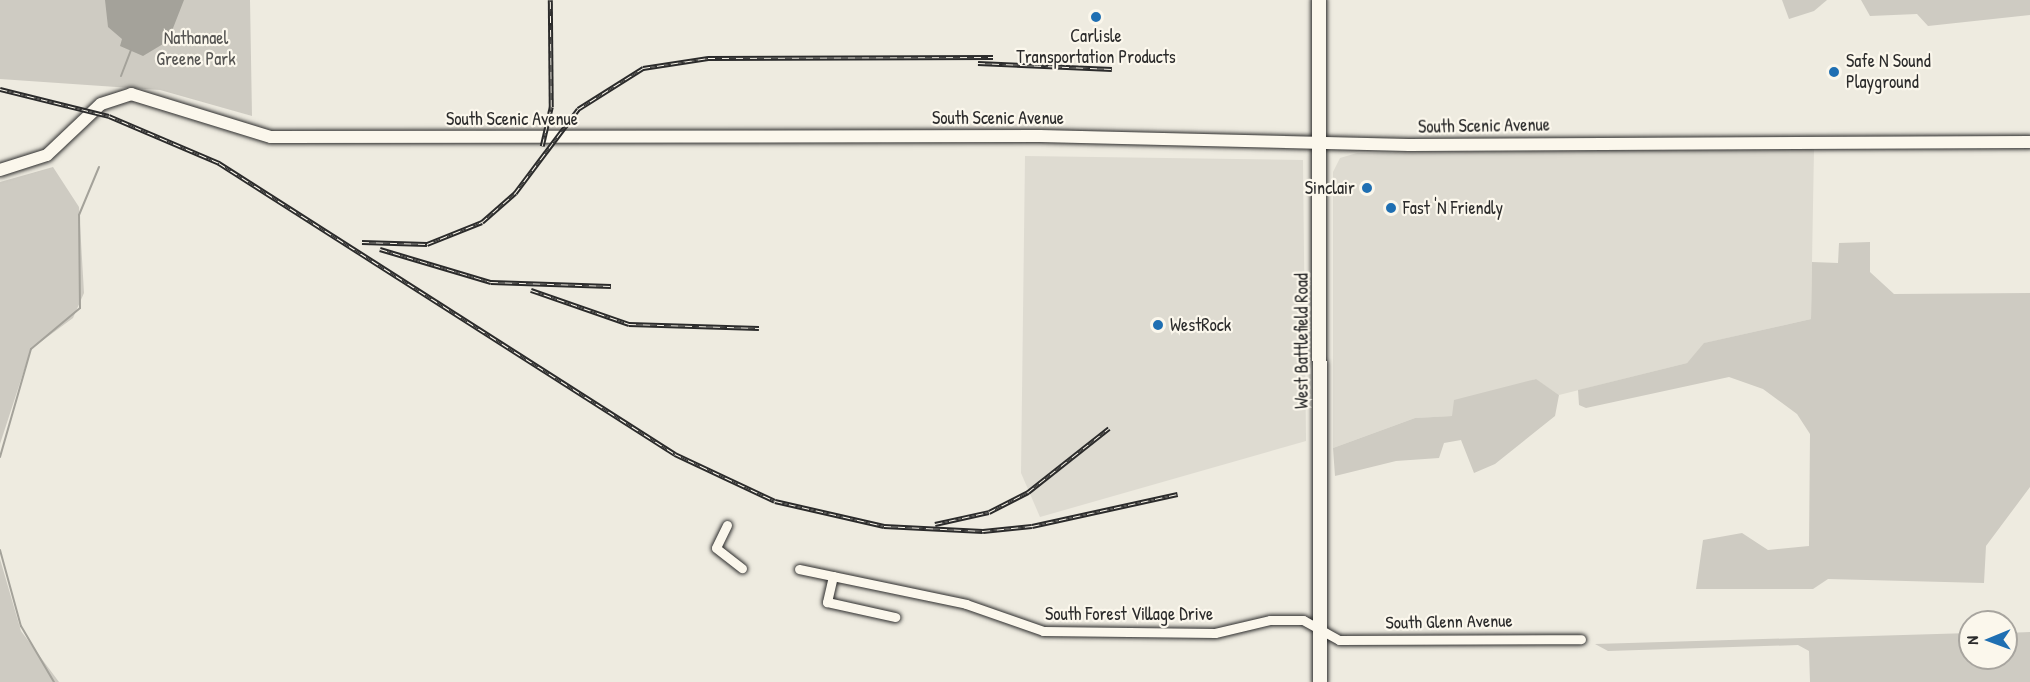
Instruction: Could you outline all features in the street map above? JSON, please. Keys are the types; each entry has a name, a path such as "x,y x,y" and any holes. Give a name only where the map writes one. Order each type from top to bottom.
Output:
{"main road":[{"name":"West Battlefield Road","path":"1319,0 1320,682"},
{"name":"South Scenic Avenue","path":"0,170 47,155 101,104 131,94 154,97 264,137 1052,136 1320,144 2030,142"}],"street":[{"path":"727,525 716,548 742,568"},
{"name":"South Forest Village Drive","path":"799,569 966,604 1043,632 1215,633 1270,620 1303,620 1321,629"},
{"path":"833,576 827,602 895,617"},
{"name":"South Glenn Avenue","path":"1321,629 1339,640 1581,639"}],"shaded area":[{"path":"105,0 184,0 168,41 143,56 120,46 122,39 108,27"},
{"path":"1814,149 1811,319 1705,343 1687,363 1559,395 1535,379 1453,416 1415,418 1333,448 1333,172 1340,158 1357,153"},
{"path":"1025,156 1303,160 1306,441 1040,517 1021,473"}],"green space":[{"name":"Nathanael Greene Park","path":"0,0 250,0 252,116 160,90 0,79"},
{"path":"1782,0 1827,0 1814,11 1789,19"},
{"path":"1861,0 2030,0 2030,15 1928,26 1917,14 1870,16"},
{"path":"53,167 79,207 84,293 73,318 31,349 0,444 0,182"},
{"path":"1870,242 1870,272 1894,294 2030,293 2030,487 1986,546 1984,583 1828,579 1813,589 1696,589 1703,540 1742,533 1768,550 1809,546 1810,434 1797,414 1763,389 1729,377 1586,408 1579,405 1578,390 1687,363 1704,343 1811,319 1812,262 1838,263 1839,243"},
{"path":"1536,379 1559,395 1555,416 1495,464 1474,473 1461,440 1444,443 1439,458 1396,461 1335,476 1333,448 1415,418 1452,416 1454,400"},
{"path":"0,559 21,631 59,682 0,682"},
{"path":"2018,632 2030,632 2030,682 1810,682 1809,651 1798,645 1608,651 1595,644 1958,633 1958,670 2018,670"}],"waterway":[{"path":"121,76 131,50"},
{"path":"0,457 31,349 80,308 79,215 99,167"},
{"path":"0,550 21,626 54,682"}],"railway":[{"path":"542,146 551,107 550,0"},
{"path":"362,242 427,244 482,222 515,193 578,109 643,68 708,58 993,57"},
{"path":"978,63 1112,69"},
{"path":"0,89 109,116 219,163 675,454 775,501 884,526 983,531 1032,526 1178,494"},
{"path":"380,249 491,282 611,286"},
{"path":"531,290 629,324 759,328"},
{"path":"935,524 989,512 1028,492 1109,428"}],"place":[{"name":"Carlisle Transportation Products","path":"1096,17"},
{"name":"Safe N Sound Playground","path":"1834,72"},
{"name":"Sinclair","path":"1367,188"},
{"name":"Fast 'N Friendly","path":"1391,208"},
{"name":"WestRock","path":"1158,325"}]}
